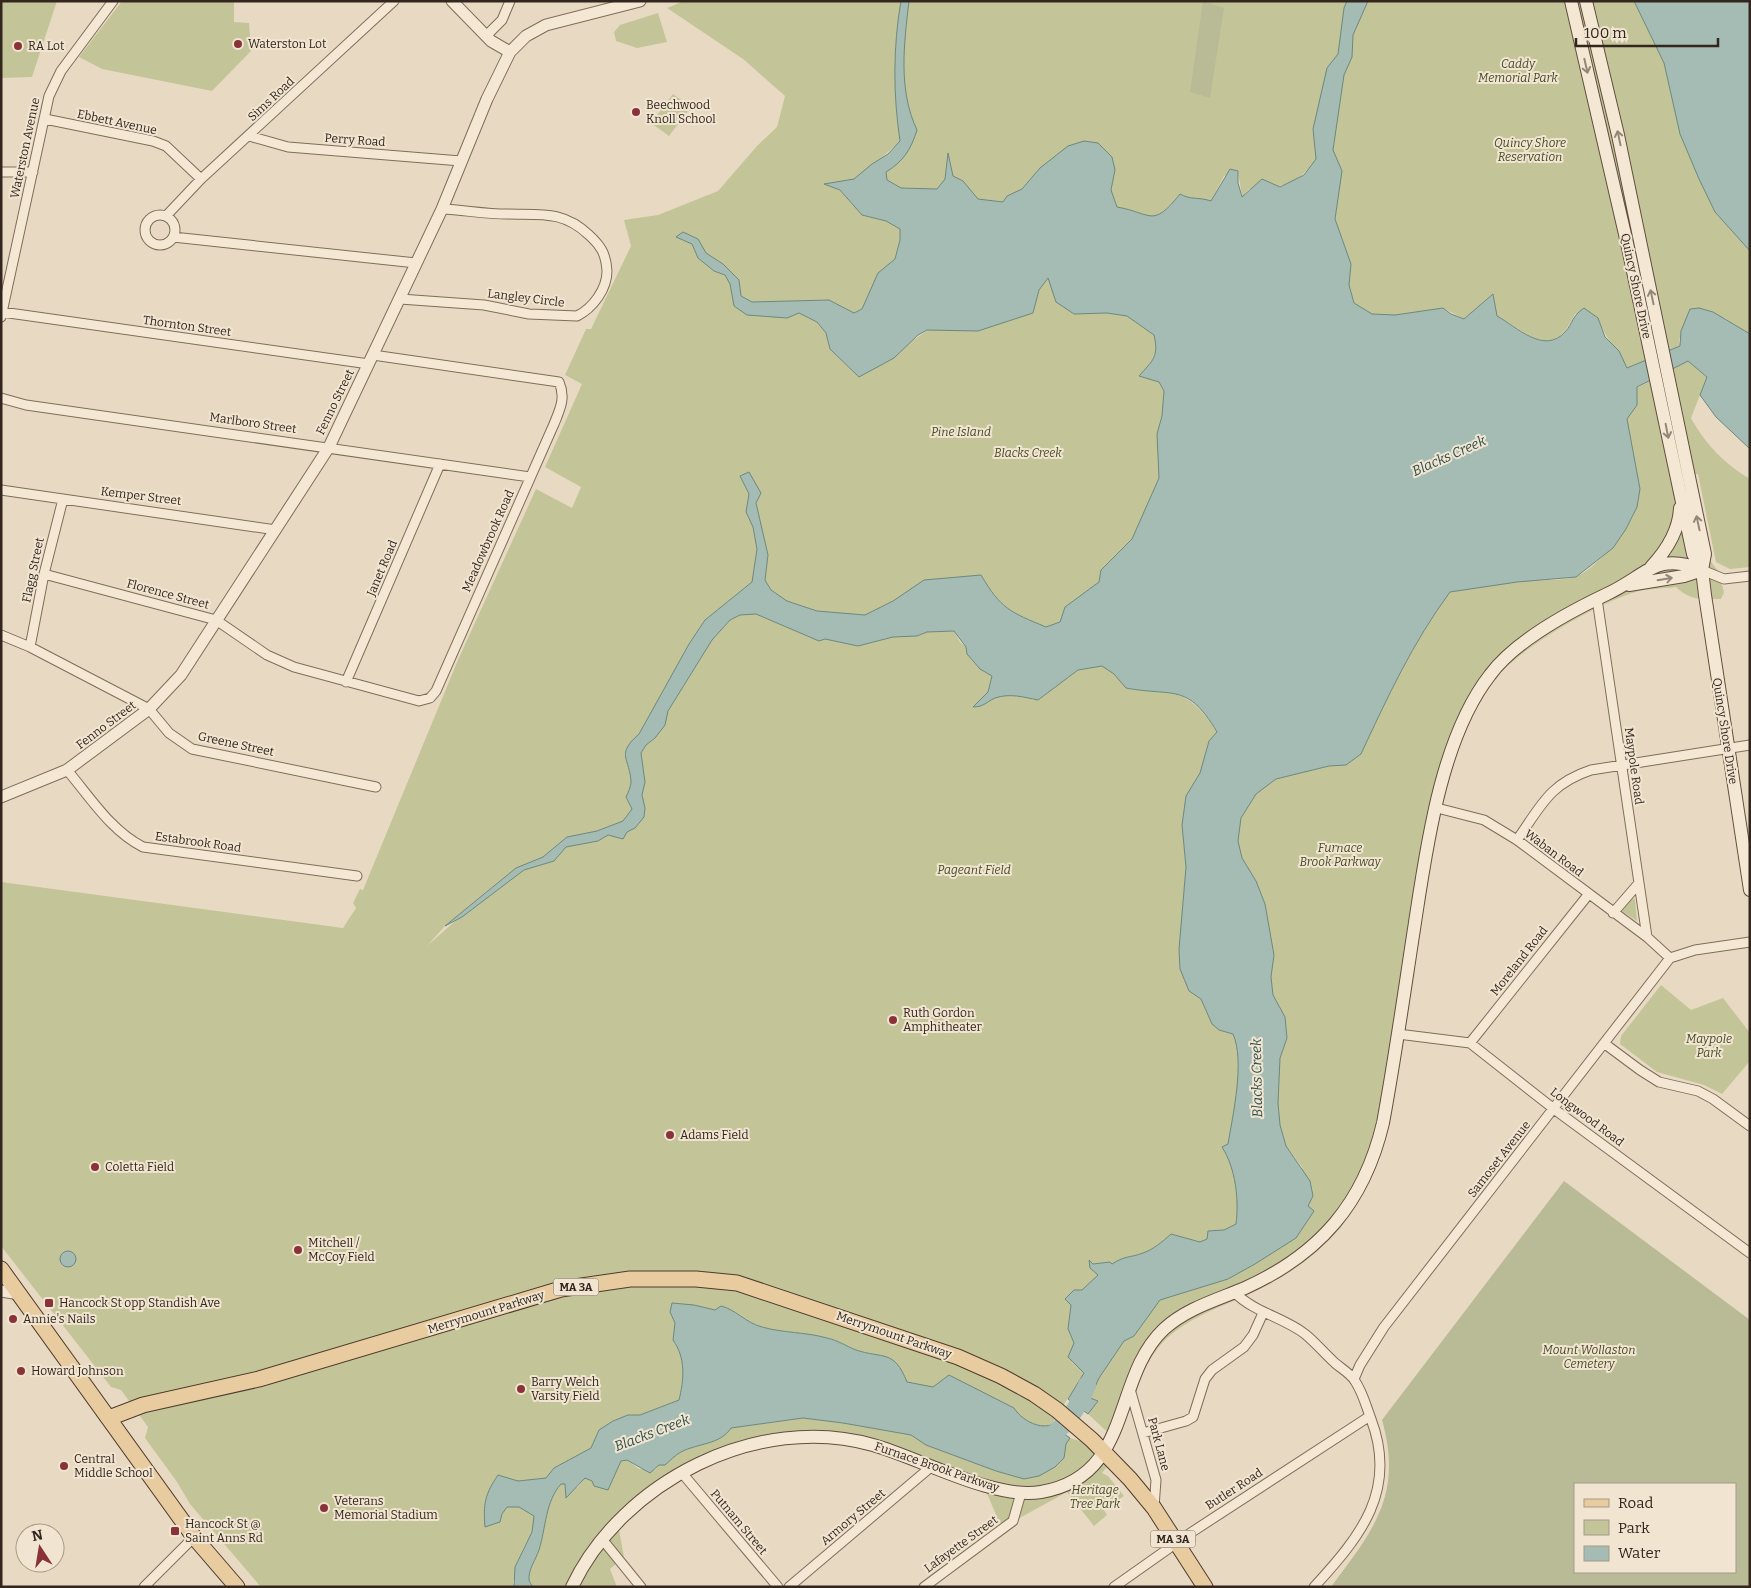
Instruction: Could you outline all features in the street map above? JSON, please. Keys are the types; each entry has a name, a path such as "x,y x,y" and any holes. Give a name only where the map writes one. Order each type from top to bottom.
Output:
{"main road":[{"name":"Quincy Shore Drive","path":"1571,1 1651,351 1663,381 1704,554 1702,570 1750,890"},
{"name":"Quincy Shore Drive","path":"1586,1 1618,134 1662,344 1663,381 1681,498 1693,554 1702,570"},
{"path":"1650,568 1667,547 1677,529 1681,498"},
{"name":"Furnace Brook Parkway","path":"572,1587 584,1564 602,1539 634,1507 682,1473 739,1448 793,1437 824,1436 846,1439 892,1451 985,1485 1021,1492 1043,1491 1070,1482 1095,1464 1114,1435 1130,1389 1145,1355 1164,1329 1196,1308 1280,1270 1317,1243 1360,1189 1377,1147 1398,1034 1421,883 1437,808 1458,734 1473,700 1491,673 1519,647 1597,599 1626,585 1650,568 1677,562 1702,570"},
{"name":"Furnace Brook Parkway","path":"1626,585 1684,576 1702,570"},
{"path":"1,1269 194,1536 237,1587"},
{"name":"Merrymount Parkway","path":"109,1418 144,1404 259,1379 561,1289 599,1282 664,1278 721,1281 767,1292 958,1357 1001,1376 1057,1410 1104,1450"},
{"name":"MA 3A","path":"1104,1450 1154,1508 1205,1587"}],"street":[{"name":"Waterston Avenue","path":"2,315 5,283 33,172 49,96 61,71 113,1"},
{"name":"Sims Road","path":"394,1 201,179 166,216 158,215 151,218 145,229 147,236 157,244 164,244 173,237 416,263"},
{"path":"452,1 486,36 510,52"},
{"path":"486,36 502,20 510,1"},
{"name":"Fenno Street","path":"1,797 67,770 150,709 181,675 329,447 442,209 461,161 510,52 526,36 546,25 640,1"},
{"name":"Ebbett Avenue","path":"45,119 153,141 166,146 201,179"},
{"name":"Perry Road","path":"249,136 288,148 461,161"},
{"path":"1,172 33,172"},
{"name":"Langley Circle","path":"400,299 484,305 529,314 577,316 589,306 604,288 606,262 602,246 578,224 566,218 541,214 507,214 442,209"},
{"path":"166,216 174,227 173,237"},
{"name":"Thornton Street","path":"2,315 558,382"},
{"name":"Meadowbrook Road","path":"419,701 430,698 436,691 530,477 563,400 562,390 558,382"},
{"name":"Marlboro Street","path":"1,398 26,405 530,477"},
{"name":"Janet Road","path":"346,682 440,464"},
{"name":"Kemper Street","path":"1,490 182,514 276,530"},
{"name":"Flagg Street","path":"30,647 44,574 63,499"},
{"path":"1702,570 1724,580 1750,576"},
{"name":"Florence Street","path":"44,574 216,620 267,655 294,667 419,701"},
{"name":"Maypole Road","path":"1597,599 1647,937"},
{"name":"Greene Street","path":"1,635 30,647 150,709 169,732 192,749 376,787"},
{"path":"1517,840 1554,788 1570,777 1591,770 1750,746"},
{"name":"Estabrook Road","path":"67,770 114,826 128,839 143,847 357,876"},
{"name":"Waban Road","path":"1437,808 1484,820 1517,840 1588,895 1647,937"},
{"path":"1613,912 1639,883"},
{"name":"Moreland Road","path":"1470,1043 1588,895"},
{"path":"1647,937 1670,958 1695,950 1750,942"},
{"name":"Samoset Avenue","path":"1354,1379 1360,1365 1384,1327 1670,958"},
{"path":"1398,1034 1470,1043"},
{"name":"Longwood Road","path":"1470,1043 1554,1109 1750,1253"},
{"path":"1605,1044 1659,1082 1706,1095 1750,1126"},
{"path":"1,1291 20,1294"},
{"path":"1234,1292 1245,1304 1294,1326 1354,1379 1370,1416 1382,1460 1374,1502 1366,1521 1344,1555 1314,1587"},
{"path":"1143,1433 1186,1421 1193,1417 1205,1379 1212,1370 1244,1347 1253,1335 1263,1313"},
{"name":"Park Lane","path":"1130,1389 1156,1480 1154,1508"},
{"name":"Butler Road","path":"1114,1587 1176,1543 1370,1416"},
{"name":"Armory Street","path":"789,1587 932,1466"},
{"name":"Putnam Street","path":"682,1473 778,1587"},
{"name":"Lafayette Street","path":"924,1587 1012,1522 1021,1492"},
{"path":"144,1587 194,1536"},
{"path":"602,1539 641,1587"}],"green space":[{"name":"RA Lot","path":"1,1 57,1 32,77 1,78"},
{"path":"122,1 234,1 234,22 249,23 251,51 212,91 102,69 79,57"},
{"path":"684,1 901,1 896,35 895,71 900,141 856,178 849,181 825,184 840,190 862,215 886,221 900,229 900,240 895,259 878,274 862,309 854,313 829,300 752,302 741,296 723,264 706,253 698,239 683,232 677,237 692,244 698,258 714,271 725,275 730,284 734,306 747,315 787,318 799,313 817,322 826,333 830,349 859,377 928,330 940,330 1032,313 1039,290 1048,278 1073,314 1107,313 1127,316 1154,335 1156,348 1154,357 1139,376 1159,382 1164,391 1162,416 1157,434 1160,478 1132,539 1101,570 1099,582 1065,607 1060,622 1046,627 1008,608 995,595 981,575 893,601 865,615 817,611 787,601 771,590 765,580 768,555 758,518 756,499 740,477 749,494 746,512 753,527 757,549 752,582 705,620 689,644 639,734 627,747 626,757 631,782 626,797 632,809 623,821 597,831 567,837 543,857 516,868 445,926 427,946 454,922 524,870 554,861 566,847 598,841 608,835 635,828 644,817 645,808 642,795 645,782 641,753 646,745 655,738 668,711 712,640 730,620 740,615 756,614 819,640 825,639 858,646 893,637 917,636 927,632 954,631 960,642 966,647 972,660 992,676 988,692 974,707 995,698 1006,696 1038,700 1078,670 1102,666 1114,674 1126,688 1160,690 1178,694 1200,710 1217,733 1209,741 1200,773 1186,796 1182,825 1186,867 1179,949 1180,969 1189,991 1201,999 1212,1024 1219,1030 1233,1034 1236,1045 1238,1058 1237,1088 1228,1144 1223,1147 1231,1165 1236,1185 1236,1225 1224,1230 1208,1232 1207,1239 1200,1242 1171,1234 1151,1249 1112,1264 1110,1262 1093,1264 1090,1260 1099,1275 1082,1290 1071,1305 1068,1329 1074,1344 1072,1362 1084,1373 1051,1425 1040,1426 1030,1422 1014,1408 907,1382 897,1364 887,1357 865,1353 819,1336 762,1327 722,1306 715,1310 694,1305 670,1312 675,1323 673,1340 680,1354 683,1369 679,1400 640,1415 628,1415 599,1430 591,1448 554,1468 546,1478 518,1481 498,1475 502,1514 507,1507 519,1507 534,1516 532,1532 522,1551 513,1582 514,1587 261,1587 190,1504 177,1482 145,1438 148,1427 121,1390 111,1387 1,1246 1,882 343,928 356,908 353,903 360,889 363,890 458,660 536,489 572,508 581,487 545,467 582,384 565,375 586,329 591,329 631,246 624,220 658,215 718,191 757,146 777,127 785,96 743,59 667,8"},
{"name":"Quincy Shore Reservation","path":"909,1 1634,1 1664,63 1680,134 1699,179 1715,212 1750,251 1750,334 1734,326 1725,318 1679,339 1680,346 1627,368 1598,318 1575,314 1566,329 1558,337 1549,341 1539,340 1497,316 1493,294 1464,319 1443,308 1395,315 1372,314 1354,303 1349,285 1351,264 1335,219 1342,171 1316,159 1302,175 1287,184 1249,189 1242,197 1238,171 1224,176 1211,201 1180,194 1163,212 1151,216 1117,207 1111,190 1115,170 1040,168 1022,189 1007,196 1003,202 978,200 963,181 953,177 948,156 945,179 937,189 901,188 887,180 886,172 895,166 917,130 907,99 904,67"},
{"path":"1203,1 1224,8 1210,98 1190,92"},
{"path":"658,13 667,42 637,48 616,41 614,32 620,25"},
{"path":"673,94 691,107 669,136 651,123"},
{"name":"Furnace Brook Parkway","path":"1688,360 1707,377 1691,418 1716,453 1750,479 1750,567 1730,569 1716,562 1698,474 1688,476 1705,554 1718,571 1724,592 1721,599 1692,597 1681,592 1676,587 1637,591 1597,608 1557,630 1519,656 1493,682 1476,709 1463,739 1451,771 1442,805 1385,1138 1376,1166 1364,1191 1351,1213 1335,1233 1296,1268 1273,1282 1195,1319 1176,1331 1158,1347 1143,1372 1116,1440 1088,1414 1098,1401 1090,1398 1099,1378 1124,1341 1134,1336 1160,1300 1178,1293 1307,1206 1302,1167 1286,1146 1280,1125 1278,1103 1280,1058 1287,1038 1285,1017 1273,995 1271,977 1274,955 1265,904 1256,881 1242,859 1238,841 1241,818 1256,794 1276,779 1329,766 1346,765 1361,754 1412,650 1450,592 1513,582 1575,577 1592,566 1612,547 1634,515 1636,506 1636,473 1627,419 1637,405 1637,388"},
{"path":"1630,898 1635,899 1637,921 1622,911"},
{"name":"Maypole Park","path":"1661,985 1691,1010 1723,998 1750,1033 1750,1061 1722,1094 1704,1085 1657,1072 1620,1044 1621,1036"},
{"name":"Mount Wollaston Cemetery","path":"1564,1181 1750,1320 1750,1587 1331,1587 1360,1547 1372,1528 1380,1510 1386,1491 1389,1470 1388,1446 1382,1420"},
{"name":"Heritage Tree Park","path":"803,1418 911,1435 926,1445 996,1471 1024,1479 1064,1458 1066,1444 1070,1438 1090,1444 1111,1462 1102,1473 1108,1476 1124,1496 1104,1510 1107,1515 1094,1526 1067,1492 1007,1525 999,1522 986,1491 975,1484 846,1441 775,1443 711,1463 663,1491 625,1522 619,1530 624,1557 610,1569 617,1587 533,1587 531,1585 529,1580 530,1572 539,1550 549,1507 561,1484 565,1484 565,1491 578,1487 585,1478 609,1484 621,1461 627,1460 639,1469 655,1470 659,1465 665,1465 687,1449 721,1438 731,1428"}],"water":[{"path":"901,1 909,1 904,67 907,99 917,130 906,154 886,172 887,180 901,188 937,189 945,179 948,153 953,176 963,181 978,199 1003,202 1007,196 1022,189 1040,168 1068,146 1084,141 1098,143 1112,157 1115,170 1111,190 1117,207 1145,215 1157,215 1163,212 1180,194 1211,201 1230,169 1238,171 1238,183 1242,197 1262,179 1280,187 1304,175 1316,159 1313,129 1327,68 1338,54 1344,8 1347,1 1368,1 1353,35 1352,57 1344,75 1333,150 1342,171 1335,219 1351,264 1349,285 1354,303 1372,314 1395,315 1443,308 1451,314 1464,319 1493,294 1497,316 1531,337 1548,341 1557,338 1565,332 1577,314 1584,308 1598,318 1605,337 1619,351 1627,368 1680,346 1681,331 1690,309 1699,308 1713,312 1750,334 1750,449 1716,417 1700,395 1707,377 1688,361 1637,387 1637,405 1627,419 1640,489 1637,507 1626,529 1613,548 1576,577 1517,582 1450,592 1412,650 1361,754 1346,765 1329,766 1276,779 1256,794 1241,818 1238,841 1242,858 1256,881 1265,904 1274,955 1271,977 1273,995 1285,1017 1287,1038 1280,1058 1278,1103 1280,1125 1286,1146 1310,1181 1313,1196 1308,1206 1314,1211 1296,1238 1255,1264 1228,1279 1160,1300 1134,1336 1124,1341 1099,1378 1090,1398 1098,1401 1088,1414 1068,1399 1084,1373 1068,1357 1074,1343 1068,1329 1071,1305 1065,1299 1074,1290 1082,1290 1098,1275 1090,1268 1089,1260 1093,1264 1110,1262 1112,1264 1151,1249 1171,1234 1200,1242 1207,1239 1208,1231 1224,1230 1236,1224 1235,1185 1231,1165 1222,1147 1228,1144 1235,1103 1238,1073 1236,1045 1233,1034 1219,1030 1212,1024 1201,999 1189,991 1180,969 1179,949 1186,867 1182,825 1186,796 1200,773 1209,741 1217,732 1197,705 1188,698 1168,693 1126,688 1114,674 1102,666 1078,670 1038,700 1006,696 995,698 982,705 973,707 988,692 992,676 980,669 967,654 966,647 954,631 927,632 917,636 893,637 858,646 825,639 819,641 756,614 740,615 730,620 712,640 668,711 665,725 641,753 645,782 642,795 645,808 644,817 635,828 627,832 623,839 608,835 598,841 566,847 554,861 524,870 462,917 445,926 516,868 543,857 567,837 597,831 623,821 632,809 626,797 631,782 626,757 627,747 639,734 689,644 705,620 752,582 757,549 753,527 746,512 749,494 740,476 749,472 761,493 756,503 768,555 765,580 771,590 787,601 817,611 865,615 893,601 924,580 981,575 995,595 1008,608 1046,627 1060,622 1065,607 1099,582 1101,570 1132,539 1159,478 1157,434 1162,416 1164,391 1159,382 1139,376 1154,358 1156,348 1154,335 1127,316 1107,313 1074,314 1056,302 1048,278 1039,290 1033,313 978,331 927,330 918,335 894,358 859,377 830,349 826,333 817,322 799,313 787,318 747,315 734,306 730,284 725,275 714,271 698,258 692,244 676,237 683,232 698,239 706,253 723,264 739,280 741,296 752,302 829,300 854,313 862,309 878,273 895,259 900,240 900,229 886,221 862,215 840,190 824,184 854,179 888,154 900,141 895,71 896,35"},
{"path":"1634,1 1750,1 1750,251 1715,212 1699,179 1680,134 1664,63"},
{"path":"68,1251 74,1253 76,1259 74,1265 68,1267 62,1265 60,1259 62,1253"},
{"path":"672,1303 694,1305 715,1310 721,1306 762,1327 819,1336 865,1353 887,1357 897,1364 907,1382 933,1387 949,1375 1014,1408 1030,1422 1040,1426 1051,1425 1070,1438 1066,1444 1064,1458 1055,1467 1039,1476 1024,1479 996,1471 926,1445 911,1435 843,1423 803,1418 731,1428 721,1438 681,1452 665,1465 659,1465 650,1473 627,1460 621,1461 608,1490 594,1486 592,1481 585,1478 566,1498 565,1484 561,1484 549,1507 539,1550 530,1572 529,1580 533,1587 514,1587 515,1567 532,1532 534,1516 519,1507 507,1507 502,1514 500,1522 485,1527 484,1512 486,1500 494,1482 498,1475 518,1481 546,1478 554,1468 591,1448 599,1430 613,1421 628,1415 640,1415 679,1400 683,1369 680,1354 673,1340 675,1323 670,1312"}],"waterway":[{"name":"Blacks Creek","path":"1040,1440 1042,1442 1064,1425 1075,1410 1087,1385"}],"place":[{"name":"Waterston Lot","path":"238,44"},
{"name":"RA Lot","path":"18,46"},
{"name":"Beechwood Knoll School","path":"636,112"},
{"name":"Ruth Gordon Amphitheater","path":"893,1020"},
{"name":"Adams Field","path":"670,1135"},
{"name":"Coletta Field","path":"95,1167"},
{"name":"Mitchell / McCoy Field","path":"298,1250"},
{"name":"Hancock St opp Standish Ave","path":"49,1303"},
{"name":"Annie's Nails","path":"13,1319"},
{"name":"Howard Johnson","path":"21,1371"},
{"name":"Barry Welch Varsity Field","path":"521,1389"},
{"name":"Central Middle School","path":"64,1466"},
{"name":"Veterans Memorial Stadium","path":"324,1508"},
{"name":"Hancock St @ Saint Anns Rd","path":"175,1531"}],"park label":[{"name":"Caddy Memorial Park","path":"1518,71"},
{"name":"Pine Island","path":"961,432"},
{"name":"Pageant Field","path":"974,870"}]}
